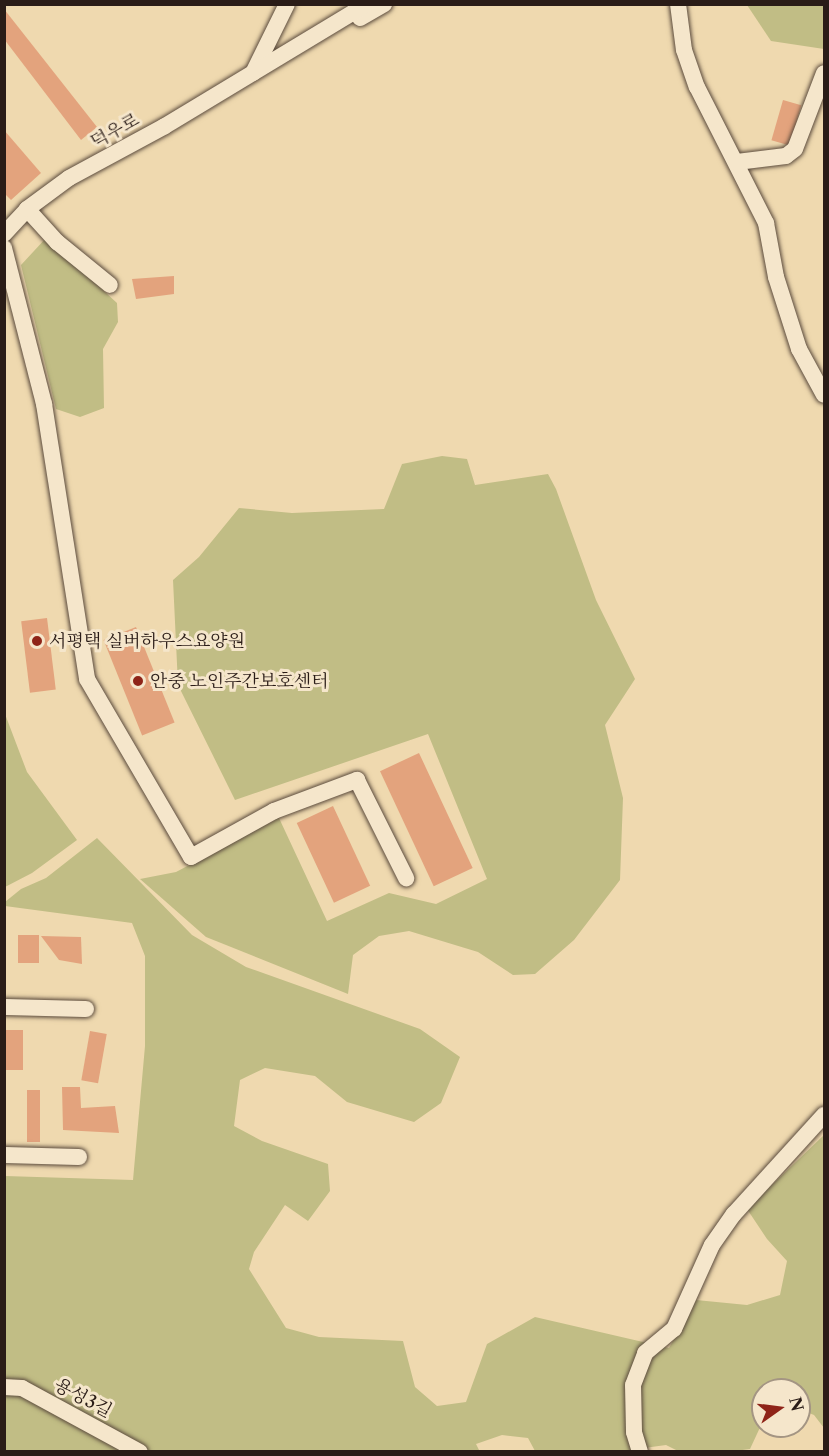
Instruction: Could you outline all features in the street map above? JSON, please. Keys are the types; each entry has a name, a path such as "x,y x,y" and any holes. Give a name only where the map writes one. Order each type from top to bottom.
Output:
{"street":[{"path":"253,74 286,4"},
{"name":"덕우로","path":"4,234 27,209 69,178 253,74 367,4"},
{"name":"덕우로","path":"253,74 296,56 384,4"},
{"path":"678,4 684,50 697,87 713,124 737,162 766,223 776,277 799,349 825,395"},
{"path":"737,162 786,156 795,149 825,73"},
{"path":"27,209 57,243 110,285"},
{"path":"4,248 44,404 87,679 191,856 274,811 357,780 406,878"},
{"path":"4,1007 86,1009"},
{"path":"640,1452 634,1431 633,1385 645,1353 674,1329 712,1245 734,1214 825,1115"},
{"path":"4,1155 79,1157"},
{"name":"용성3길","path":"4,1387 22,1388 140,1452"}],"shaded area":[{"path":"747,5 824,5 824,49 771,41"},
{"path":"46,238 117,303 118,322 103,349 104,408 80,417 56,409 21,265"},
{"path":"442,456 467,459 475,485 548,474 556,489 596,600 635,679 605,725 623,798 620,880 574,940 535,974 513,975 478,952 409,931 379,936 353,955 348,994 206,937 140,879 176,872 279,818 327,921 389,893 436,904 487,879 428,734 235,800 178,685 173,580 199,557 239,508 292,513 384,509 402,464"},
{"path":"5,714 27,772 77,840 32,873 5,887"},
{"path":"97,838 192,935 246,967 420,1029 460,1057 441,1103 414,1122 347,1102 315,1076 265,1068 240,1080 234,1126 262,1141 328,1164 330,1191 308,1221 285,1205 254,1252 249,1269 286,1328 319,1337 403,1341 415,1387 437,1406 466,1402 487,1344 535,1317 669,1348 696,1300 747,1305 780,1295 787,1261 767,1239 747,1209 824,1135 824,1428 811,1414 811,1378 751,1378 751,1438 755,1438 750,1449 735,1451 678,1451 666,1445 622,1451 535,1451 528,1438 502,1435 476,1444 480,1452 5,1451 5,1176 133,1180 145,1046 145,956 132,923 5,906 5,902 21,889 46,878"}],"building":[{"path":"4,9 97,127 81,140 4,39"},
{"path":"783,100 801,105 790,146 771,140"},
{"path":"4,130 41,173 11,200 4,193"},
{"path":"174,276 174,294 136,299 132,279"},
{"name":"서평택 실버하우스요양원","path":"47,618 56,689 30,693 21,621"},
{"name":"안중 노인주간보호센터","path":"136,627 175,722 142,736 104,640"},
{"path":"419,753 473,868 434,886 380,771"},
{"path":"333,806 370,886 334,903 297,823"},
{"path":"18,935 39,935 39,963 18,963"},
{"path":"41,936 81,937 82,964 59,960"},
{"path":"6,1030 23,1030 23,1070 6,1070"},
{"path":"90,1031 107,1034 98,1083 81,1080"},
{"path":"62,1087 80,1087 81,1108 115,1106 119,1133 63,1130"},
{"path":"27,1090 40,1090 40,1142 27,1142"}],"place":[{"name":"서평택 실버하우스요양원","path":"37,641"},
{"name":"안중 노인주간보호센터","path":"138,681"}]}
